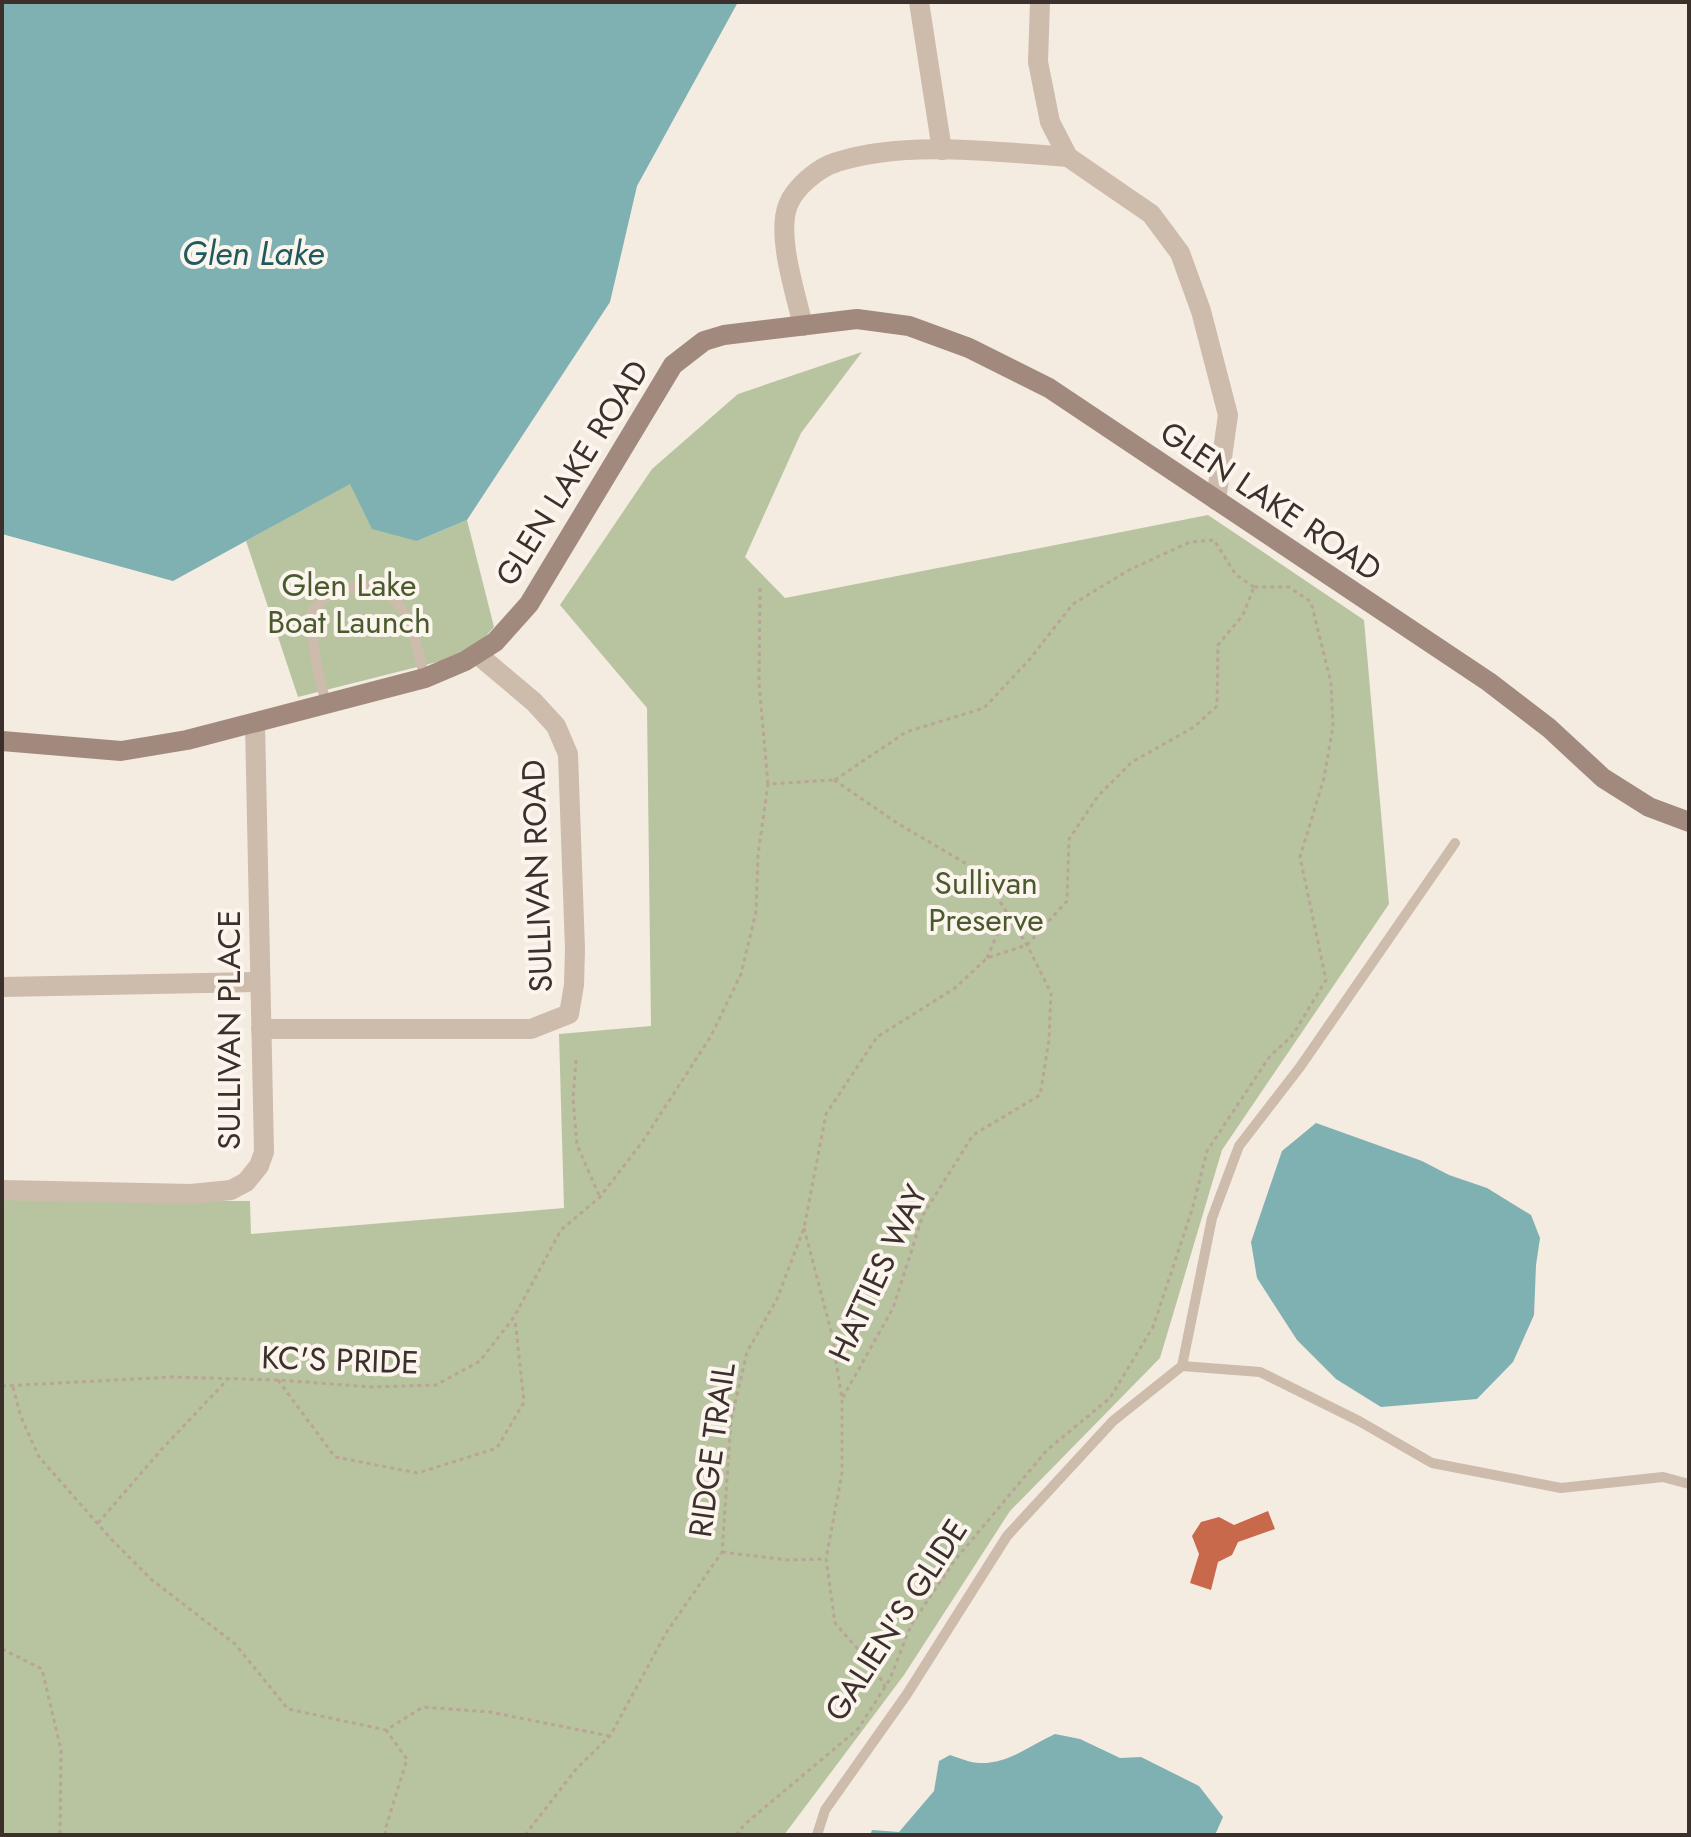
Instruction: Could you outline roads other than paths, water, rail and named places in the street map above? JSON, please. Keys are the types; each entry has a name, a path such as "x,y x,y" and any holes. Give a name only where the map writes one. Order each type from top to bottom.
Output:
{"street":[{"path":"919,2 942,150"},
{"path":"1040,2 1038,62 1050,122 1068,157 1151,214 1180,253 1201,311 1228,415 1216,500"},
{"path":"803,326 788,255 785,221 789,204 810,177 835,162 888,152 961,149 1068,157"},
{"name":"GLEN LAKE ROAD","path":"2,741 121,751 187,740 425,678 477,654 495,642 529,604 673,365 704,341 724,335 857,319 909,326 969,348 1049,388 1489,682 1549,728 1603,778 1649,807 1689,822"},
{"name":"SULLIVAN ROAD","path":"261,1029 531,1029 569,1014 575,949 568,754 556,726 534,702 477,654"},
{"name":"SULLIVAN PLACE","path":"2,1190 191,1194 231,1190 246,1182 259,1166 264,1152 255,723"},
{"path":"2,987 260,982"}],"lane":[{"path":"326,703 311,629 312,611 331,593 348,588 383,588 401,606 411,627 425,678"},
{"path":"817,1835 825,1810 907,1694 1007,1536 1113,1421 1182,1366 1212,1218 1239,1146 1300,1067 1455,843"},
{"path":"1182,1366 1260,1372 1359,1421 1432,1463 1561,1488 1663,1477 1689,1484"}],"water":[{"name":"Glen Lake","path":"2,2 738,2 637,186 610,302 467,520 417,541 372,529 350,484 173,581 2,534"},
{"path":"1316,1123 1487,1188 1531,1215 1540,1238 1534,1315 1513,1362 1477,1399 1381,1407 1336,1379 1297,1340 1257,1278 1251,1242 1282,1151"},
{"path":"1055,1734 1080,1739 1120,1758 1141,1757 1199,1786 1223,1817 1215,1835 870,1835 872,1830 899,1832 934,1791 939,1761 950,1755 978,1763 1002,1760"}],"park label":[{"name":"Glen Lake Boat Launch","path":"349,604"},
{"name":"Sullivan Preserve","path":"986,902"}]}
